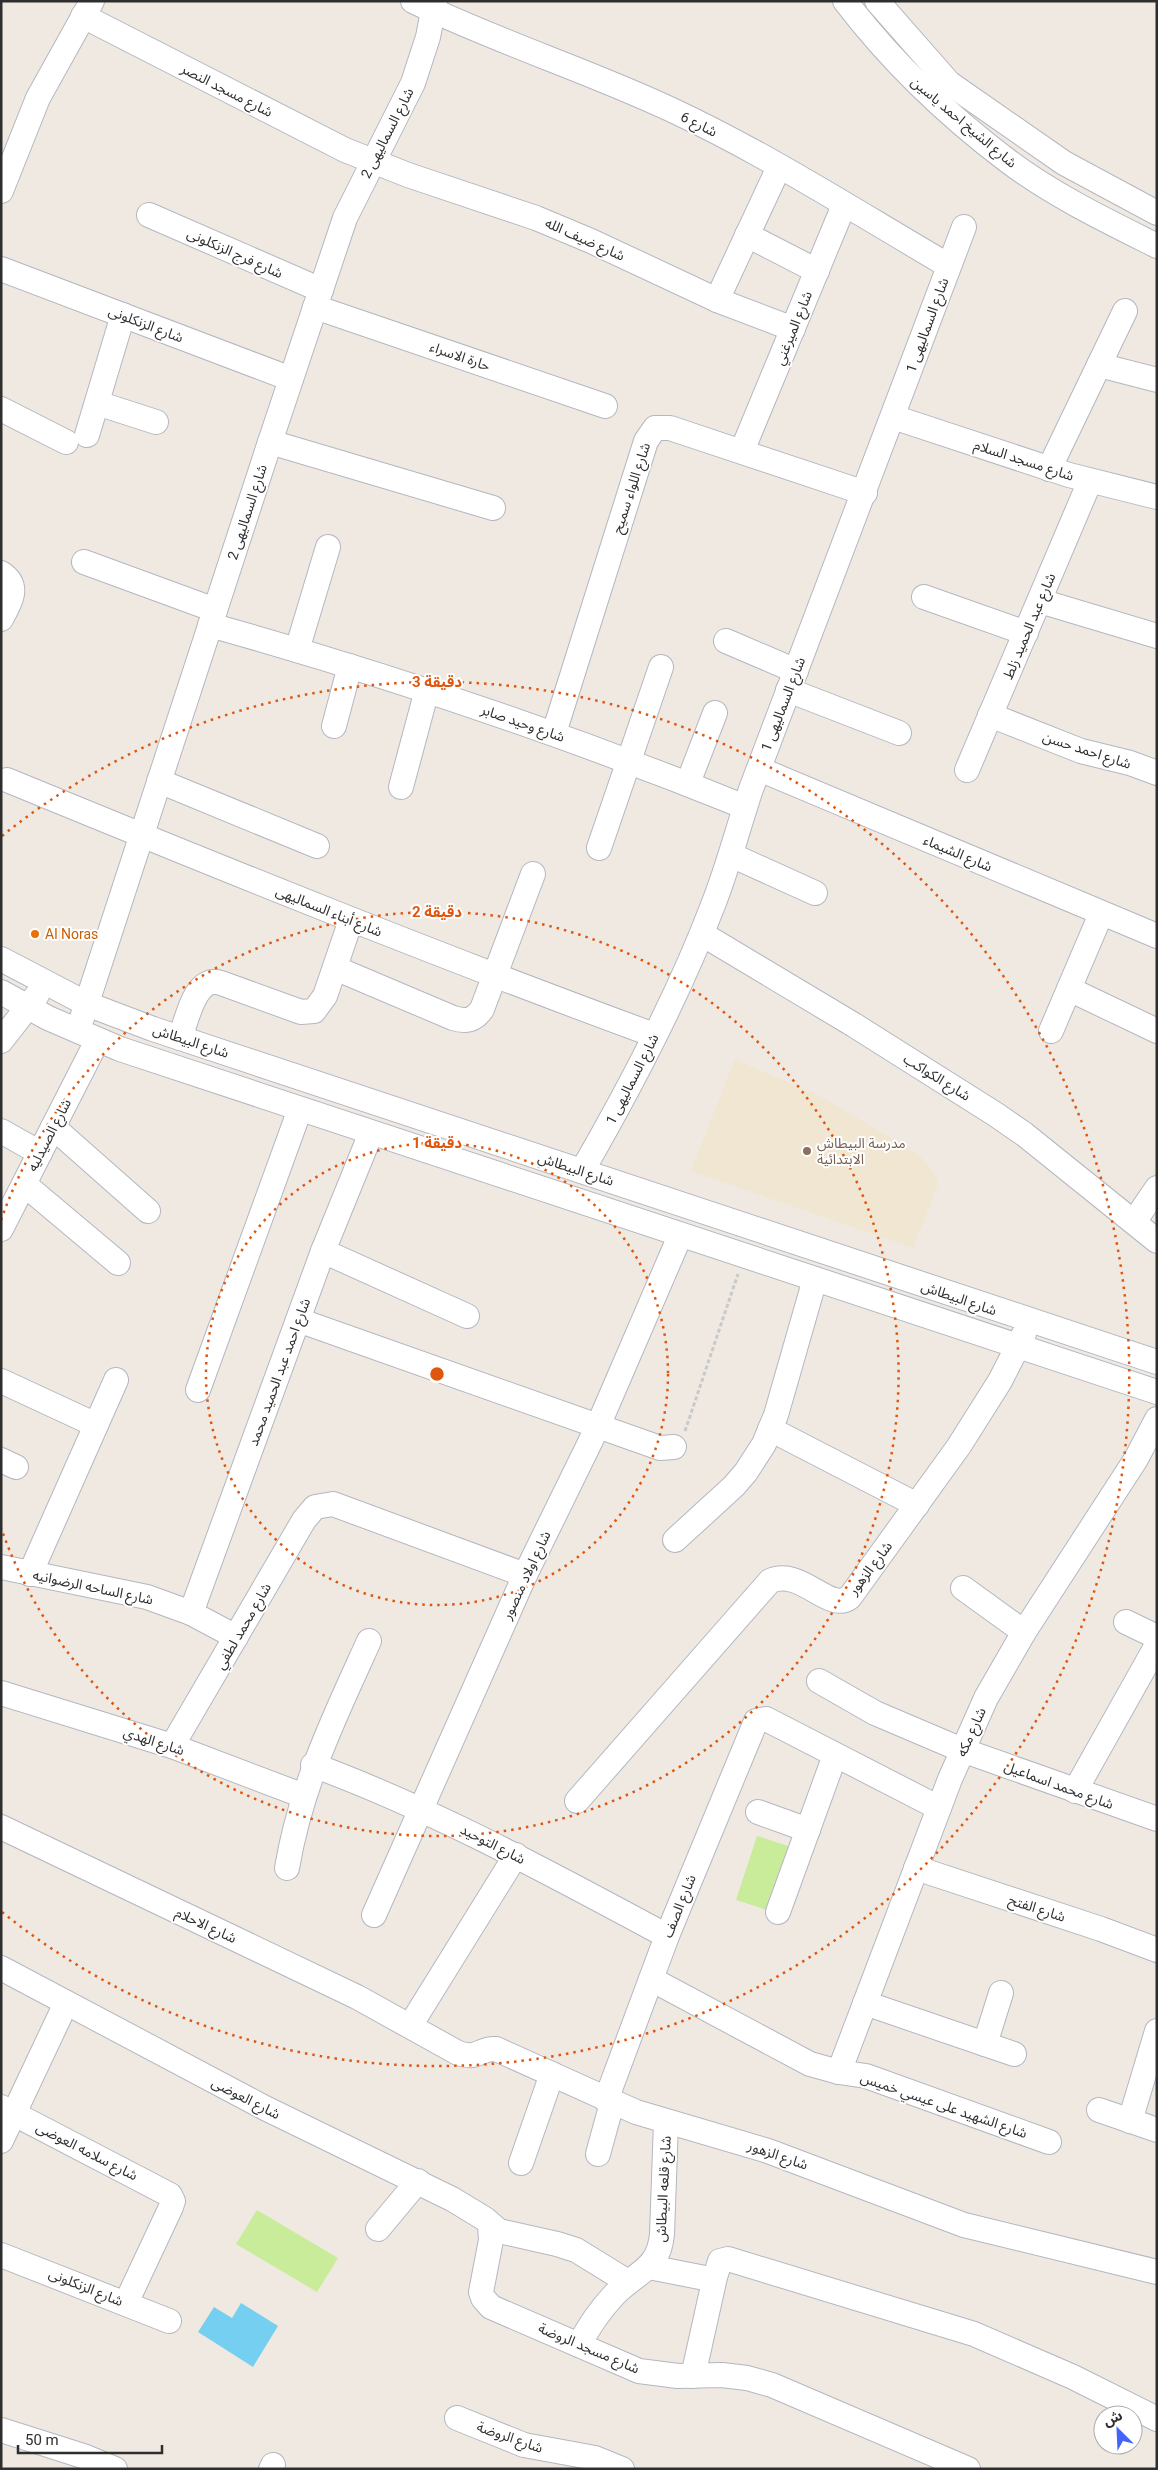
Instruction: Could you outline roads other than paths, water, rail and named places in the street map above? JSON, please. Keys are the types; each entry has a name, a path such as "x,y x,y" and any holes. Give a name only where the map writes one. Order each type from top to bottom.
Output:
{"street":[{"name":"شارع الشيخ احمد ياسين","path":"845,1 872,37 900,67 1002,156 1049,188 1151,243"},
{"name":"شارع الشيخ احمد ياسين","path":"877,1 949,83 1064,163 1157,214"},
{"name":"شارع السماليهى 2","path":"87,1036 87,1004 212,617 345,218 413,83 428,37 427,5"},
{"name":"شارع 6","path":"427,5 639,95 728,138 949,266"},
{"path":"2,187 38,98 88,8"},
{"name":"شارع مسجد النصر","path":"88,8 318,137 373,161"},
{"name":"شارع ضيف الله","path":"373,161 536,218 591,240 717,300 793,329"},
{"path":"717,300 779,167"},
{"name":"شارع الميرغني","path":"742,451 844,205"},
{"path":"1151,243 1157,214"},
{"name":"شارع فرج الزنكلونى","path":"148,215 318,299"},
{"name":"شارع السماليهى 1","path":"582,1171 654,1035 702,934 731,855 745,806 865,493 964,227"},
{"path":"747,235 817,271"},
{"name":"شارع الزنكلونى","path":"1,269 291,379"},
{"name":"حارة الاسراء","path":"318,299 605,406"},
{"path":"1049,469 1125,311"},
{"path":"1,409 77,438 97,403 122,315"},
{"path":"1099,365 1157,380"},
{"path":"97,403 156,422"},
{"name":"شارع مسجد السلام","path":"893,417 1049,469 1157,497"},
{"name":"شارع اللواء سميح","path":"554,733 648,436 655,428 665,427 865,493"},
{"path":"270,442 493,508"},
{"name":"شارع عبد الحميد زلط","path":"967,770 1090,481"},
{"path":"298,650 328,547"},
{"name":"شارع وحيد صابر","path":"84,562 212,617 298,650 427,690 554,733 745,806"},
{"path":"1,573 8,578 13,588 11,600 1,619"},
{"path":"924,597 1026,633"},
{"path":"1040,600 1157,636"},
{"path":"726,641 792,681 899,733"},
{"path":"334,726 350,666"},
{"path":"599,848 661,667"},
{"path":"401,787 427,690"},
{"path":"688,784 715,713"},
{"name":"شارع احمد حسن","path":"990,715 1081,751 1130,763 1157,773"},
{"name":"شارع الشيماء","path":"759,769 1157,936"},
{"name":"شارع أبناء السماليهى","path":"7,780 351,920 654,1035"},
{"path":"160,781 317,846"},
{"path":"731,855 815,893"},
{"path":"335,968 463,1021 472,1020 479,1013 495,976 532,874"},
{"path":"1051,1031 1101,914"},
{"path":"180,1038 198,991 206,983 216,981 294,1010 314,1011 322,1001 351,920"},
{"name":"شارع الكواكب","path":"702,934 854,1025 995,1114 1024,1134 1157,1241"},
{"name":"شارع البيطاش","path":"1,959 87,1004 180,1038 1157,1362"},
{"path":"1,1041 46,984"},
{"path":"1069,989 1157,1031"},
{"name":"شارع البيطاش","path":"1,992 28,1008 87,1036 680,1236 815,1279 1017,1348 1157,1392"},
{"name":"شارع الصيدليه","path":"1,1229 53,1127 87,1036"},
{"path":"198,1390 300,1109"},
{"name":"شارع احمد عبد الحميد محمد","path":"191,1614 323,1251 382,1136 404,1112"},
{"path":"53,1127 148,1211"},
{"path":"1,1132 40,1153"},
{"path":"24,1184 118,1263"},
{"path":"1134,1222 1157,1188"},
{"name":"شارع اولاد منصور","path":"374,1914 525,1575 598,1426 680,1236"},
{"path":"323,1251 467,1316"},
{"path":"675,1540 746,1472 770,1429 815,1279"},
{"path":"298,1320 665,1449 674,1448"},
{"name":"شارع الزهور","path":"577,1802 770,1581 786,1577 794,1579 835,1601 846,1599 916,1506 980,1414 1030,1321"},
{"path":"30,1574 116,1380"},
{"path":"1,1381 96,1426"},
{"name":"شارع مكه","path":"839,2072 939,1808 962,1750 986,1698 1024,1632 1136,1459 1157,1419"},
{"path":"770,1429 916,1506"},
{"name":"شارع محمد لطفي","path":"172,1746 304,1520 315,1507 333,1504 525,1575"},
{"name":"شارع الساحه الرضوانيه","path":"1,1567 147,1597 191,1614 236,1637"},
{"path":"963,1588 1024,1632"},
{"path":"1126,1622 1157,1636"},
{"path":"287,1868 313,1765 369,1640"},
{"path":"1075,1791 1157,1645"},
{"name":"شارع محمد اسماعيل","path":"819,1681 875,1713 962,1750 1157,1819"},
{"name":"شارع الهدي","path":"1,1693 172,1746 304,1796"},
{"name":"شارع الصف","path":"598,2154 609,2102 651,1980 667,1936 754,1724 762,1719 766,1719 835,1755"},
{"path":"778,1912 835,1755 939,1808"},
{"name":"شارع التوحيد","path":"313,1765 421,1808 516,1855 667,1936"},
{"path":"758,1812 808,1830"},
{"name":"شارع الاحلام","path":"1,1827 357,1997 410,2026"},
{"path":"410,2026 516,1855"},
{"name":"شارع الفتح","path":"916,1868 1101,1929 1157,1950"},
{"name":"شارع العوضى","path":"1,1968 265,2108 418,2181 486,2219 490,2225 509,2234 576,2250 628,2282"},
{"name":"شارع الشهيد على عيسي خميس","path":"651,1980 810,2064 839,2072 866,2076 1050,2142"},
{"path":"985,2044 1001,1993"},
{"path":"1,2142 8,2111 66,2003"},
{"path":"865,2003 1014,2054"},
{"name":"شارع الزهور","path":"410,2026 458,2053 471,2056 496,2049 609,2102 666,2122 725,2137 768,2151 964,2225 1157,2272"},
{"path":"1130,2120 1157,2032"},
{"path":"521,2163 552,2074"},
{"path":"1099,2110 1157,2130"},
{"name":"شارع سلامه العوضى","path":"8,2111 168,2193 172,2198 171,2208 126,2304"},
{"name":"شارع قلعه البيطاش","path":"579,2345 605,2304 657,2258 661,2247 666,2122"},
{"path":"378,2229 418,2181"},
{"name":"شارع مسجد الروضة","path":"490,2225 492,2233 481,2292 486,2303 639,2371 658,2375 722,2375 747,2378 772,2385 968,2469"},
{"name":"شارع الزنكلونى","path":"1,2255 170,2320"},
{"path":"693,2376 718,2263 728,2259 938,2322 1009,2349 1157,2419"},
{"path":"649,2267 704,2279 715,2277"},
{"name":"شارع الروضة","path":"457,2418 557,2460 595,2458 622,2469"},
{"path":"1,2430 86,2456 115,2469"}],"water":[{"path":"241,2303 278,2326 253,2367 198,2332 214,2307 232,2318"}],"place":[{"name":"Al Noras","path":"35,934"},
{"name":"مدرسة البيطاش الابتدائية","path":"807,1151"}]}
